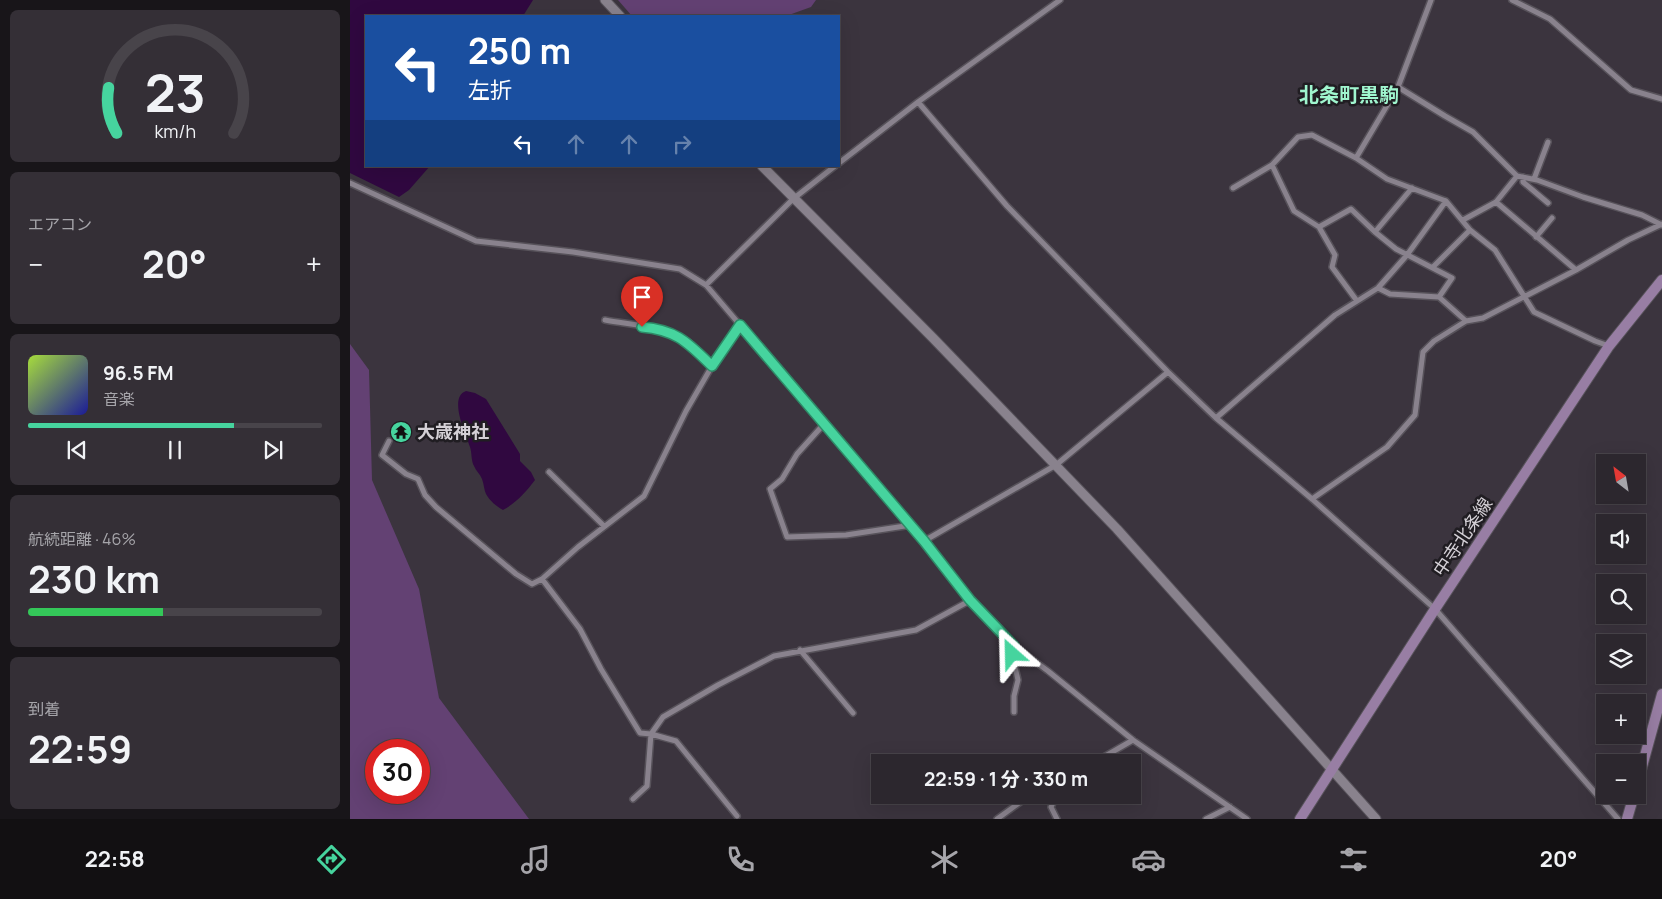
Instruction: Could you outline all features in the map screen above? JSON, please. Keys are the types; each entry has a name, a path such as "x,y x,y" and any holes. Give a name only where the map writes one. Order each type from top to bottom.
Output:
{"main road":[{"name":"中寺北条線","path":"1300,819 1435,609 1609,346 1662,280"},
{"path":"1645,754 1662,694"},
{"path":"1627,819 1631,804"}],"street":[{"path":"606,0 619,15"},
{"path":"840,162 918,102 1060,0"},
{"path":"1356,158 1398,87 1430,0"},
{"path":"1512,0 1550,19 1631,90 1662,99"},
{"path":"1398,87 1473,132 1517,176 1642,216 1662,225"},
{"path":"918,102 1007,206 1168,372 1216,418 1312,499 1435,609 1618,819"},
{"path":"1233,188 1272,165 1298,137 1312,135 1356,158 1387,178 1446,201 1470,230 1496,250 1534,312 1609,346"},
{"path":"1534,180 1548,142"},
{"path":"1272,165 1294,211 1319,227 1335,254 1332,267 1357,301"},
{"path":"763,167 933,338 1117,529 1376,819"},
{"path":"706,285 793,198 834,167"},
{"path":"1463,220 1496,202 1517,176"},
{"path":"1523,178 1523,182 1548,203"},
{"path":"350,183 476,241 573,252 680,269 706,285 924,541 970,600 1014,646 1133,740 1247,819"},
{"path":"1375,232 1412,188"},
{"path":"1216,418 1335,316 1378,288 1407,255 1446,201"},
{"path":"1496,202 1576,270"},
{"path":"1319,227 1352,209 1375,232 1407,255 1452,278 1439,297"},
{"path":"1536,237 1552,218"},
{"path":"1312,499 1386,447 1415,415 1423,352 1434,341 1466,321 1483,318 1576,270 1628,240 1662,225"},
{"path":"1433,267 1470,230"},
{"path":"1378,288 1390,294 1439,297 1466,321"},
{"path":"605,320 642,327 659,328 687,341 712,366"},
{"path":"389,441 382,455 406,474 418,479 425,495 436,507 532,584 542,579 578,547 644,496 686,411 712,366 740,325"},
{"path":"924,541 1056,465 1168,372"},
{"path":"824,424 797,454 782,479 770,489 787,538 846,535 906,526 908,523"},
{"path":"549,472 604,526"},
{"path":"542,579 580,629 601,669 640,733 676,741 737,816"},
{"path":"632,799 647,786 651,734 663,717 718,685 774,656 916,630 970,600"},
{"path":"1014,646 1012,654 1018,680 1014,696 1014,712"},
{"path":"800,650 853,713"},
{"path":"1107,754 1133,740"},
{"path":"997,819 1018,804"},
{"path":"1052,804 1051,807 1057,819"},
{"path":"1206,819 1230,807"}],"shaded area":[{"path":"350,0 533,0 524,15 365,15 365,167 429,167 409,190 399,197 350,173"},
{"path":"618,0 816,0 811,7 789,15 631,15"},
{"path":"350,344 369,370 372,480 419,589 439,698 529,819 350,819"},
{"path":"466,391 486,399 520,454 520,461 531,472 535,480 521,497 503,510 488,497 482,479 473,464 471,449 462,426 458,408 458,401"}],"place":[{"name":"大歳神社","path":"401,432"}],"district":[{"name":"北条町黒駒","path":"1349,95"}],"route":[{"path":"642,327 659,328 687,341 712,366 740,325 924,541 970,600 1014,646 1012,654"}]}
